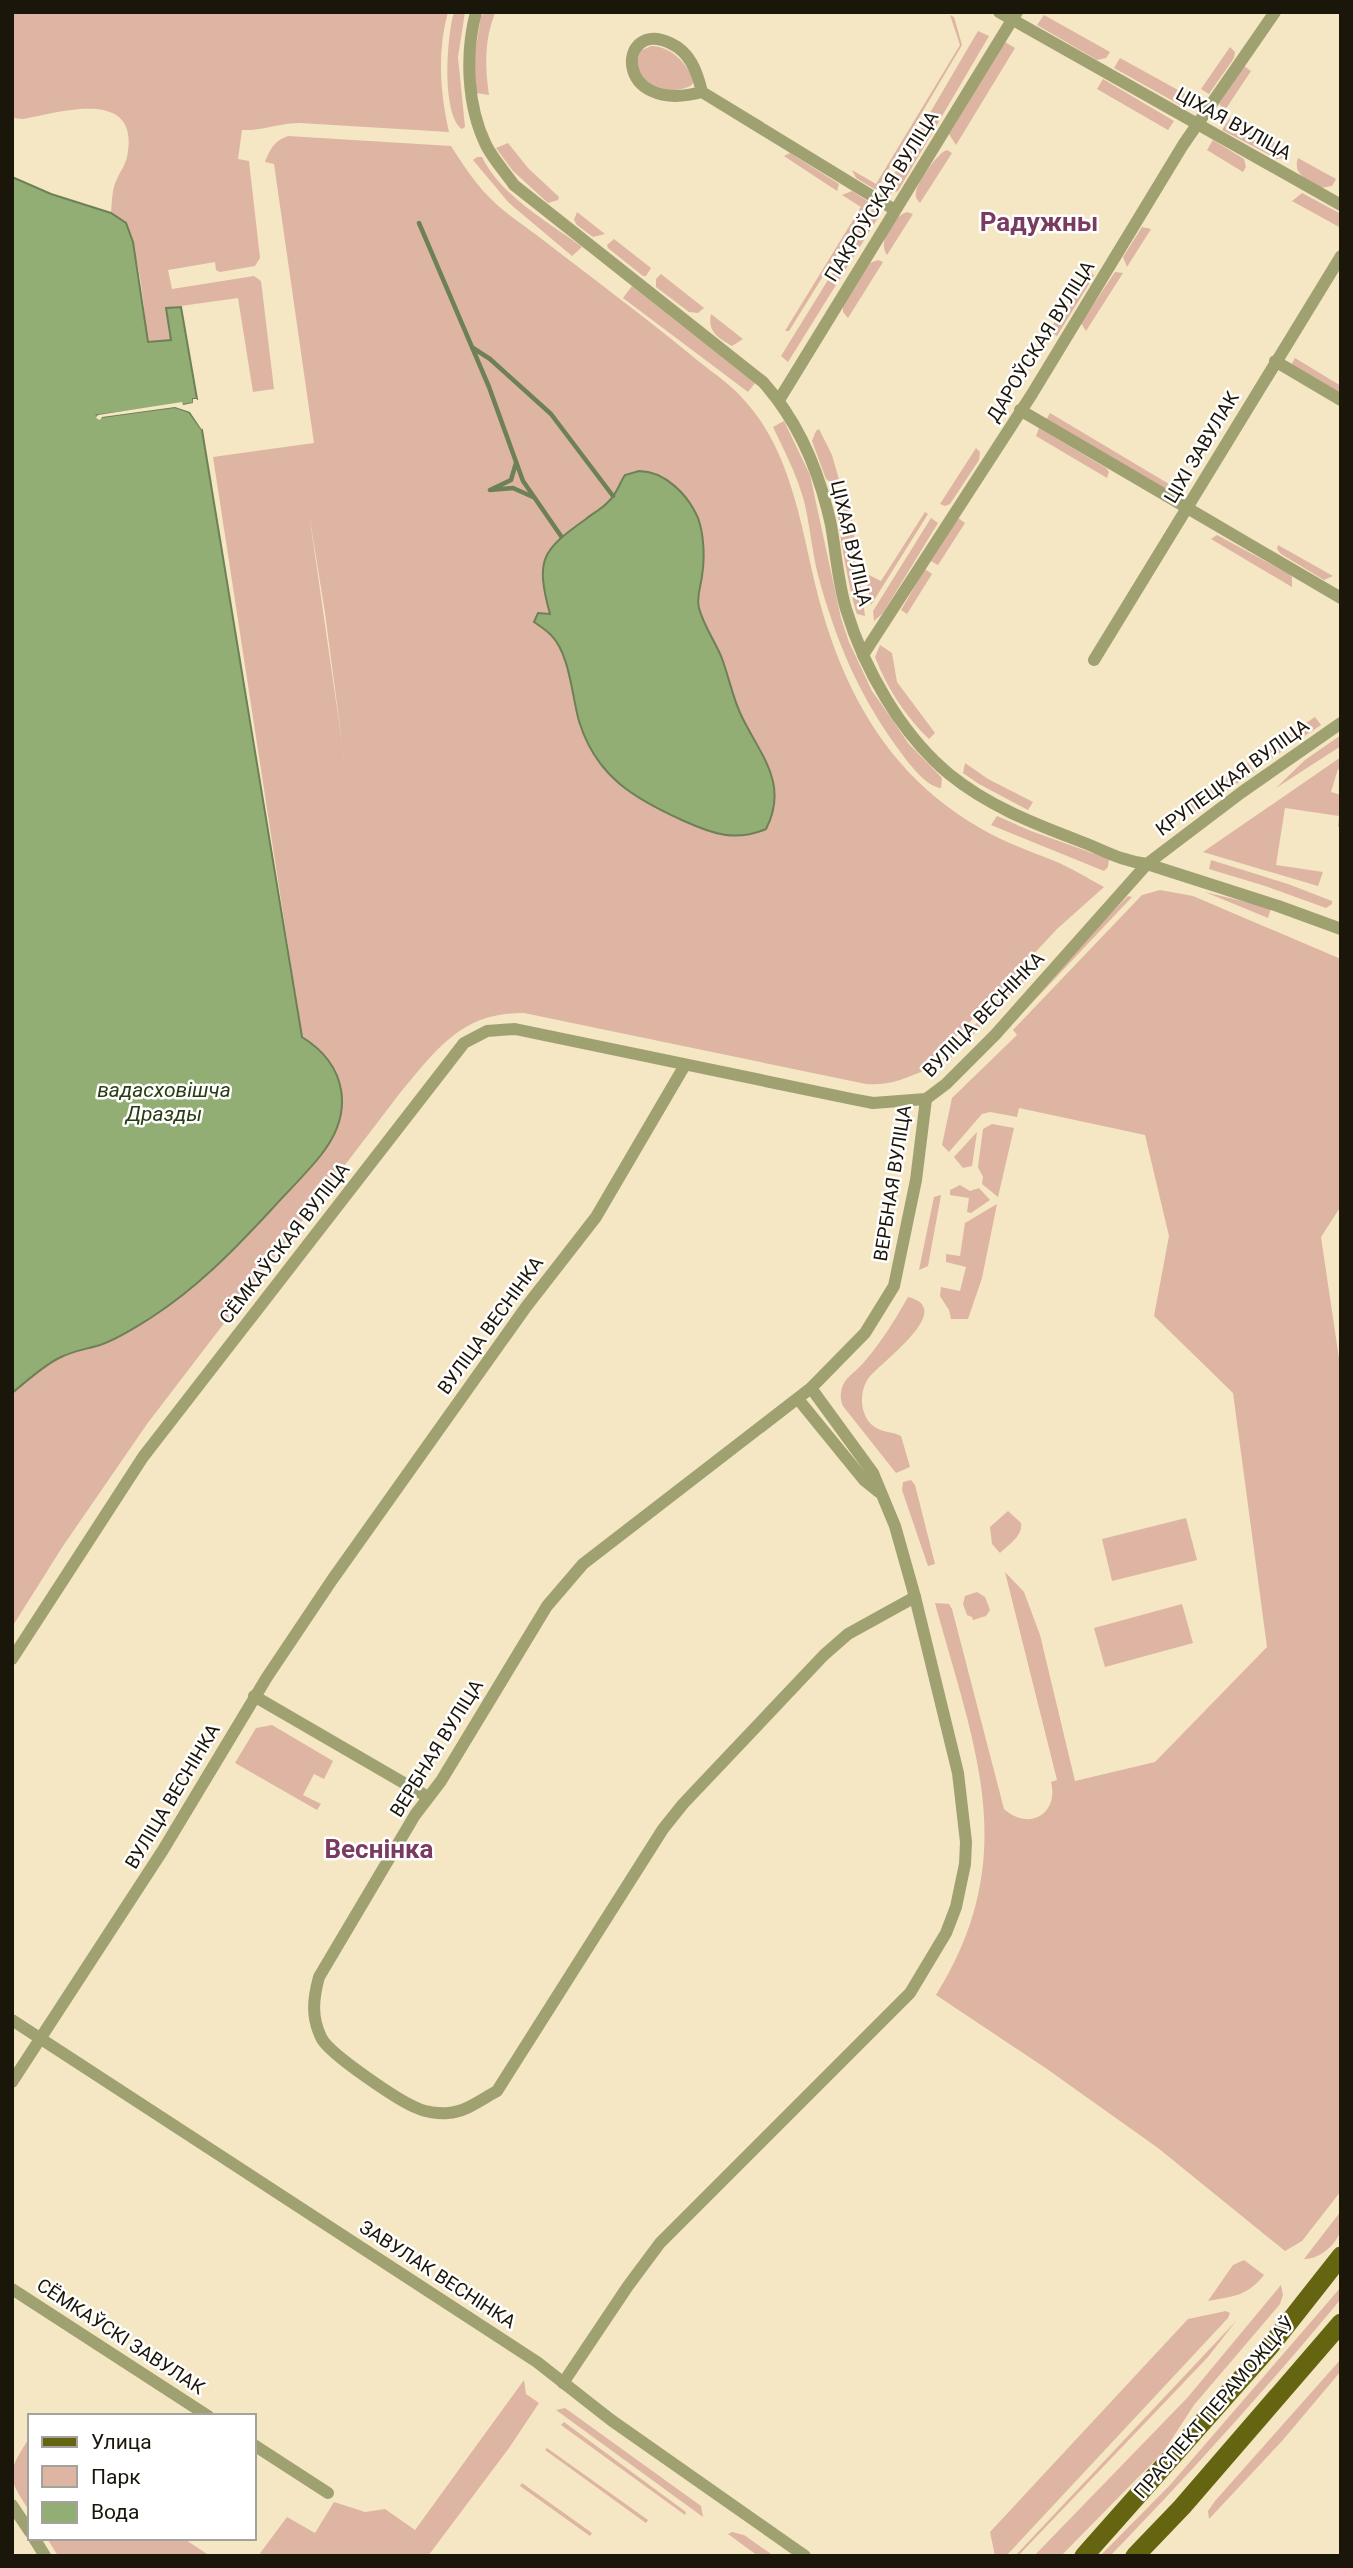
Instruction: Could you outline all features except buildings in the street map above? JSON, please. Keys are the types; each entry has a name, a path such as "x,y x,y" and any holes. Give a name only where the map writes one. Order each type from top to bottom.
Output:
{"main road":[{"name":"ПРАСПЕКТ ПЕРАМОЖЦАЎ","path":"1084,2556 1271,2344 1341,2256"},
{"path":"1135,2556 1182,2507 1341,2323"}],"street":[{"name":"ЦІХАЯ ВУЛІЦА","path":"476,12 469,58 472,99 487,148 514,185 764,383 779,400 805,448 825,499 846,608 863,655 900,718 924,749 950,775 1000,808 1023,819 1127,862 1147,864 1341,929"},
{"name":"ЦІХАЯ ВУЛІЦА","path":"999,12 1014,16 1196,125 1341,205"},
{"name":"ДАРОЎСКАЯ ВУЛІЦА","path":"863,655 1020,410 1196,125 1275,12"},
{"name":"ПАКРОЎСКАЯ ВУЛІЦА","path":"779,400 1014,16"},
{"path":"702,92 687,96 669,96 648,90 637,82 631,70 635,49 649,39 659,39 675,46 694,65 702,92 895,210"},
{"name":"ЦІХІ ЗАВУЛАК","path":"1094,660 1341,256"},
{"path":"1275,362 1341,400"},
{"path":"1020,410 1341,598"},
{"name":"КРУПЕЦКАЯ ВУЛІЦА","path":"1147,864 1242,792 1341,723"},
{"name":"ВУЛІЦА ВЕСНІНКА","path":"12,2082 163,1850 254,1696 332,1580 510,1330 564,1255 596,1217 685,1065 873,1102 926,1099 946,1084 995,1035 1147,864"},
{"name":"СЁМКАЎСКАЯ ВУЛІЦА","path":"12,1659 144,1457 464,1043 486,1031 515,1029 685,1065"},
{"name":"ВЕРБНАЯ ВУЛІЦА","path":"915,1597 848,1634 824,1655 683,1804 644,1857 497,2091 464,2109 448,2113 417,2108 341,2060 323,2040 313,2007 319,1977 415,1815 441,1781 547,1606 583,1564 798,1399 865,1333 894,1286 916,1180 926,1099"},
{"path":"563,2383 628,2286 660,2244 910,1993 946,1933 956,1907 965,1864 964,1812 958,1773 915,1597 895,1526 873,1473 811,1388"},
{"path":"798,1399 864,1480 879,1492"},
{"path":"254,1696 428,1797"},
{"path":"12,2020 40,2039"},
{"name":"ЗАВУЛАК ВЕСНІНКА","path":"40,2039 537,2362 611,2420 805,2556"},
{"name":"СЁМКАЎСКІ ЗАВУЛАК","path":"12,2289 205,2414"},
{"path":"256,2446 328,2493"},
{"path":"12,2505 28,2529"},
{"path":"35,2540 46,2556"}],"green space":[{"path":"12,12 448,12 442,42 441,72 449,132 300,123 242,130 238,159 249,161 260,258 255,266 220,272 216,270 215,262 168,270 172,289 254,276 261,281 274,389 253,392 238,298 166,308 172,340 148,342 135,253 121,222 111,213 115,185 128,151 127,131 120,118 108,111 92,109 55,112 23,119 12,118"},
{"path":"454,12 465,12 458,57 465,127 462,129 455,121 448,91 449,38"},
{"path":"486,12 495,13 486,54 489,95 476,93 474,60 481,16"},
{"path":"950,15 954,17 962,45 876,190 856,178 852,170 876,184 960,45"},
{"path":"1044,15 1110,52 1106,58 1097,60 1037,25"},
{"path":"978,31 989,36 898,191 886,195 883,193"},
{"path":"1005,42 1015,48 956,145 949,134"},
{"path":"651,46 665,49 677,57 691,74 694,80 692,85 668,90 646,80 636,67 640,51"},
{"path":"1230,47 1235,52 1234,58 1209,94 1201,89"},
{"path":"1120,58 1187,95 1180,105 1114,68"},
{"path":"1244,66 1251,71 1225,110 1219,104"},
{"path":"1103,79 1174,121 1168,130 1097,89"},
{"path":"1230,118 1288,150 1283,158 1277,159 1222,130"},
{"path":"288,136 451,146 478,185 502,209 734,390 759,419 781,460 796,504 822,610 835,648 868,719 890,750 916,779 946,805 980,828 1065,866 1104,887 1057,929 925,1070 889,1083 866,1084 524,1013 502,1014 467,1026 439,1048 400,1093 147,1424 63,1546 12,1627 12,1393 53,1361 134,1328 200,1281 321,1155 332,1139 342,1106 342,1090 329,1061 302,1037 213,457 314,443 274,164 265,162 273,146","holes":["309,513 325,613 342,746"]},
{"path":"1213,140 1244,159 1246,167 1243,172 1207,150"},
{"path":"508,143 528,168 559,197 558,200 548,203 513,171 496,148"},
{"path":"947,150 952,153 920,203 916,194 920,182 934,162"},
{"path":"790,153 839,184 837,191 784,156"},
{"path":"482,157 513,196 582,247 572,256 509,203 473,160"},
{"path":"1298,158 1336,179 1332,186 1321,188 1299,173"},
{"path":"852,191 869,202 789,331 785,331 861,207 842,195"},
{"path":"1302,193 1341,214 1341,228 1292,201"},
{"path":"875,204 878,206 879,216 788,362 781,356"},
{"path":"577,212 605,234 593,237 577,225 574,220"},
{"path":"907,212 913,214 887,255 884,243 888,230"},
{"path":"1142,227 1151,229 1127,267 1123,257"},
{"path":"614,239 651,268 646,276 608,248 607,245"},
{"path":"878,260 883,262 848,318 843,312 843,306 870,263"},
{"path":"1087,269 1094,275 1057,336 1049,331"},
{"path":"1115,272 1123,273 1086,331 1081,323"},
{"path":"661,274 704,308 698,313 689,312 656,287 656,279"},
{"path":"632,286 755,383 748,392 623,298"},
{"path":"711,314 743,339 732,346 718,337 712,329"},
{"path":"1295,358 1341,386 1341,394 1291,365"},
{"path":"1050,413 1174,487 1171,492 1046,420"},
{"path":"784,421 810,475 841,618 849,642 872,691 908,743 942,778 941,788 930,784 905,759 874,712 841,646 818,575 801,491 773,427"},
{"path":"1039,428 1106,468 1109,472 1107,478 1036,436"},
{"path":"819,429 832,455 840,483 834,484 826,479 812,441"},
{"path":"976,448 980,452 979,460 950,504 940,504"},
{"path":"843,493 852,519 865,616 857,614 843,552 838,501 839,494"},
{"path":"925,512 928,514 871,605 865,573 881,581"},
{"path":"931,518 938,523 883,613 874,621 873,611"},
{"path":"958,518 965,523 938,565 931,561"},
{"path":"1217,535 1289,574 1292,577 1292,587 1211,539"},
{"path":"1278,545 1333,576 1324,580 1281,554 1277,549"},
{"path":"925,569 932,574 907,614 901,610"},
{"path":"880,645 892,653 897,682 935,733 929,739 905,711 885,680 875,657"},
{"path":"1315,717 1321,725 1272,758 1266,750"},
{"path":"1341,735 1341,746 1276,788 1305,760"},
{"path":"1341,757 1341,769 1338,769 1331,792 1341,795 1341,827 1338,827 1339,816 1285,808 1276,865 1323,872 1318,886 1203,852"},
{"path":"965,763 988,779 1033,802 1028,810 963,773"},
{"path":"1248,763 1254,772 1191,814 1185,807"},
{"path":"997,816 1109,859 1108,867 1104,871 991,825"},
{"path":"1211,860 1288,884 1332,901 1332,904 1326,908 1209,869"},
{"path":"1160,890 1193,896 1341,959 1341,1206 1321,1237 1341,1372 1341,2191 1302,2241 1285,2251 1158,2148 936,1995 963,1944 978,1895 984,1847 983,1800 975,1753 935,1603 949,1604 952,1609 1004,1809 1023,1819 1032,1819 1046,1811 1052,1794 1051,1782 1057,1780 1005,1572 1024,1592 1040,1635 1075,1781 1155,1762 1267,1647 1233,1393 1154,1316 1169,1236 1145,1135 1019,1108 1017,1117 990,1112 982,1114 949,1152 942,1145 952,1098 1017,1035 1013,1030 1142,895"},
{"path":"1205,892 1271,908 1268,918"},
{"path":"1128,896 1132,897 1014,1022 1055,970"},
{"path":"1038,959 1031,974 942,1067 942,1059"},
{"path":"992,1124 1014,1128 998,1197 982,1184 983,1177 978,1167 983,1129"},
{"path":"977,1132 972,1166 963,1168 954,1157"},
{"path":"960,1185 970,1191 979,1188 990,1200 971,1213 967,1212 969,1198 950,1195 950,1190"},
{"path":"941,1195 928,1266 919,1270 934,1197"},
{"path":"997,1204 982,1278 968,1319 951,1319 940,1296 941,1287 960,1291 966,1267 946,1262 946,1254 960,1256 965,1223"},
{"path":"908,1297 921,1303 924,1313 920,1324 868,1379 862,1396 865,1415 872,1425 901,1436 910,1467 896,1473 843,1406 841,1393 845,1382 877,1346"},
{"path":"911,1480 915,1485 935,1564 928,1566 902,1490 903,1482"},
{"path":"1008,1511 1021,1523 1021,1528 1015,1540 1000,1553 992,1544 990,1527"},
{"path":"1186,1518 1197,1560 1112,1581 1102,1539"},
{"path":"977,1592 985,1597 990,1610 986,1616 973,1620 967,1615 963,1604 965,1596"},
{"path":"1182,1604 1193,1643 1105,1667 1094,1628"},
{"path":"272,1725 333,1761 324,1779 314,1774 303,1795 321,1804 317,1810 235,1763 256,1728"},
{"path":"1341,2211 1341,2228 1336,2240 1322,2254 1304,2259"},
{"path":"1244,2260 1264,2275 1245,2292 1208,2301 1233,2265"},
{"path":"1281,2285 1283,2295 1280,2304 1194,2405 1164,2451 1061,2556 1034,2556 1188,2397"},
{"path":"1341,2287 1341,2299 1228,2430 1110,2556 1100,2556 1170,2485"},
{"path":"1226,2311 1230,2313 1228,2318 1006,2556 995,2556 990,2532 1188,2319"},
{"path":"1236,2321 1208,2357 1018,2556 1015,2556"},
{"path":"1341,2359 1341,2371 1282,2441 1209,2519 1208,2511 1215,2501"},
{"path":"524,2380 526,2394 539,2403 509,2448 428,2556 258,2556 287,2517 315,2533 334,2502 365,2512 385,2509 415,2530"},
{"path":"565,2408 701,2506 703,2517 556,2410"},
{"path":"564,2422 686,2512 685,2515 561,2425"},
{"path":"28,2440 28,2509 12,2476"},
{"path":"547,2448 648,2520 646,2523 545,2450"},
{"path":"522,2483 592,2533 590,2536 520,2486"},
{"path":"732,2532 744,2535 774,2556 758,2556 728,2534"},
{"path":"48,2540 186,2540 210,2556 58,2556"}],"water":[{"name":"вадасховішча Дразды","path":"12,177 51,194 111,213 126,223 133,242 148,342 171,340 166,308 181,307 197,399 193,399 194,403 98,415 102,417 175,407 189,412 202,430 302,1037 329,1061 337,1075 342,1106 332,1139 321,1155 200,1281 133,1329 100,1345 59,1358 12,1393"},
{"path":"639,471 658,475 674,486 694,509 698,518 704,554 698,596 699,608 721,656 739,709 774,784 775,798 766,829 755,833 734,836 705,830 649,804 619,784 596,757 586,740 566,664 557,643 534,622 538,613 550,614 543,568 551,548 606,504 614,496 625,475"}],"pier":[{"path":"193,399 197,399 197,405 188,407 201,419 202,430 190,412 175,407 102,417 100,420 96,418 98,415 182,402 183,405 193,403"}],"waterway":[{"path":"419,223 489,387 523,481 561,536"},
{"path":"473,348 490,359 551,414 613,496"},
{"path":"516,463 511,480 490,490 513,488 533,497"}],"district":[{"name":"Радужны","path":"1039,222"},
{"name":"Веснінка","path":"379,1849"}]}
